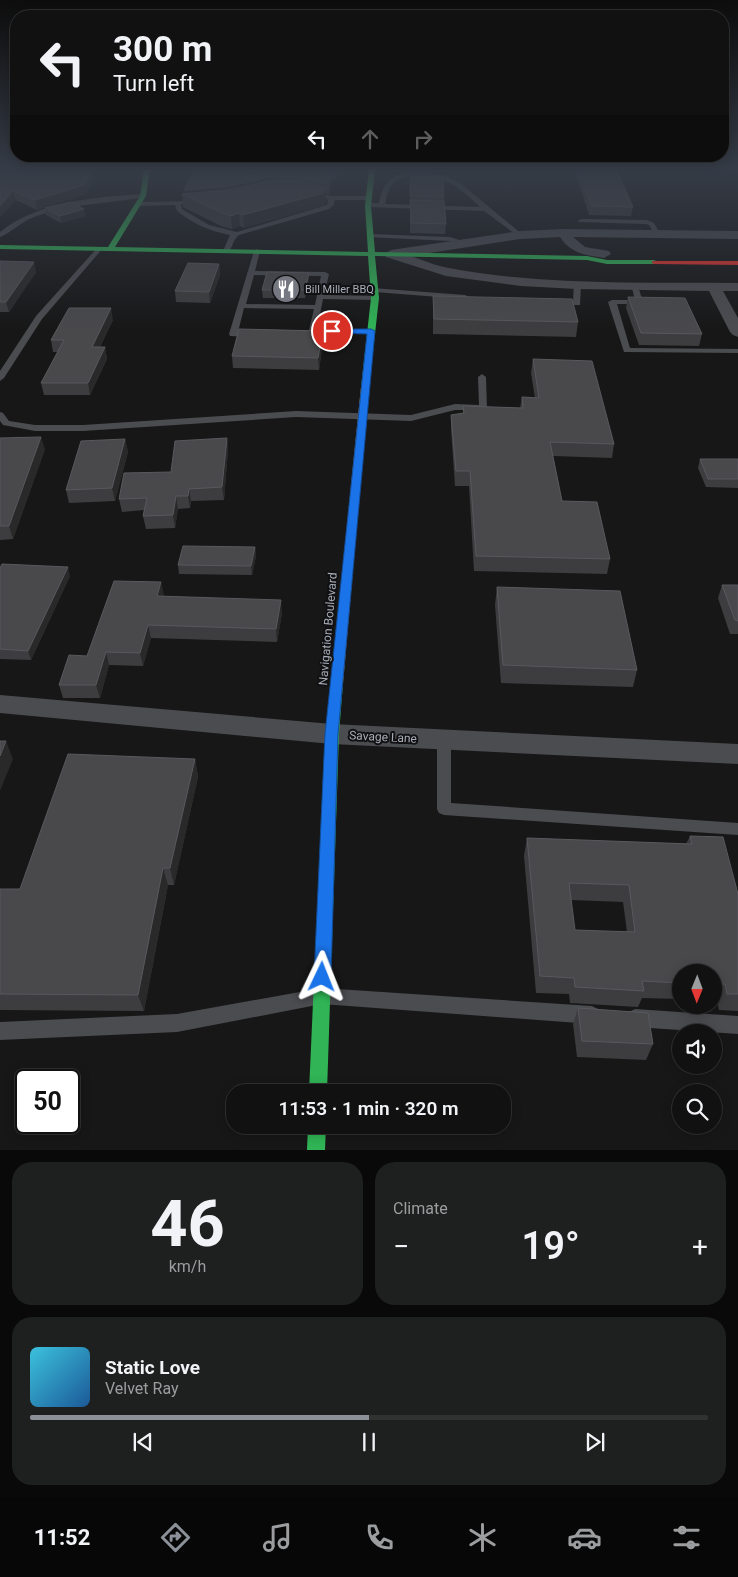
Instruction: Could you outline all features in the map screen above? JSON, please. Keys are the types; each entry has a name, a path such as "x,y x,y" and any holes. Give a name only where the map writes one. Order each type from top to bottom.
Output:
{"main road":[{"path":"105,248 124,223"},
{"name":"Navigation Boulevard","path":"318,1084 332,734 361,417 375,294 370,223"},
{"path":"0,247 587,258 738,256"},
{"path":"605,258 738,263"},
{"path":"316,1150 317,1134"}],"street":[{"path":"564,233 569,242 578,250 605,258"},
{"path":"391,254 520,235 564,233 738,235"},
{"path":"391,254 446,272 521,282 577,285 738,287"},
{"path":"577,285 578,272 585,264 605,258"},
{"path":"714,287 738,332"},
{"name":"Savage Lane","path":"0,704 332,734 738,754"}],"lane":[{"path":"0,235 16,223"},
{"path":"199,223 211,229 237,234"},
{"path":"226,251 232,237 237,234 276,223"},
{"path":"504,223 520,235"},
{"path":"649,223 657,234"},
{"path":"370,236 450,239 466,243"},
{"path":"0,378 39,318 105,248"},
{"path":"257,251 233,334 260,335"},
{"path":"250,273 324,274 313,331"},
{"path":"552,303 577,303 577,285"},
{"path":"634,286 639,302 612,302 627,350 738,352"},
{"path":"320,297 375,294 476,298"},
{"path":"241,306 318,307"},
{"path":"305,336 313,331 371,331"},
{"path":"0,415 6,423 35,428 83,428 296,414 411,418 454,407 484,408 482,376"},
{"path":"444,740 444,809 738,829"},
{"path":"0,1031 177,1023 322,996 738,1025"}],"building":[{"path":"411,223 446,223 446,224"},
{"path":"0,261 34,262 6,302 0,302"},
{"path":"188,263 219,264 209,292 175,291"},
{"path":"267,272 309,273 305,290 262,290"},
{"path":"433,296 572,299 578,322 434,319"},
{"path":"628,297 685,298 702,334 641,333"},
{"path":"69,308 111,308 92,347 105,347 88,383 41,383 64,340 51,340"},
{"path":"239,329 323,331 318,358 232,356"},
{"path":"533,359 592,361 614,444 550,442 562,501 597,502 610,559 476,556 470,471 456,471 451,415 464,413 463,406 523,408 522,397 539,398"},
{"path":"41,437 9,526 0,526 0,438"},
{"path":"227,438 222,487 189,489 188,496 176,496 173,515 143,516 147,498 119,499 124,473 171,472 175,441"},
{"path":"125,439 112,488 66,490 81,441"},
{"path":"700,459 738,459 738,479 708,479"},
{"path":"183,546 255,547 251,566 178,565"},
{"path":"2,564 68,567 28,651 0,649 0,568"},
{"path":"114,581 161,582 157,596 281,600 276,629 148,625 140,653 106,652 96,685 59,685 69,655 87,656"},
{"path":"722,585 738,585 738,621 735,620"},
{"path":"497,587 620,591 637,670 503,665"},
{"path":"0,741 6,741 0,756"},
{"path":"68,754 195,759 170,868 163,868 138,995 0,994 0,889 20,889"},
{"path":"690,836 723,837 738,894 738,994 727,994 725,984 722,984 722,964 672,964 672,983 642,981 644,991 575,987 574,978 540,976 527,838 692,844","holes":["569,883 629,885 635,932 575,930"]},
{"path":"578,1008 648,1013 653,1044 582,1041"}],"traffic: fast":[{"path":"111,248 127,223"},
{"path":"365,387 375,298 369,223"},
{"path":"0,247 587,258 607,262 654,262"},
{"path":"318,1084 332,734 337,683"},
{"path":"316,1150 317,1134"}],"traffic: slow":[{"path":"337,683 365,387"}],"traffic: jam":[{"path":"654,262 738,263"}],"place":[{"name":"Bill Miller BBQ","path":"286,289"}],"route":[{"path":"322,977 332,734 361,417 371,331 332,331"}]}
